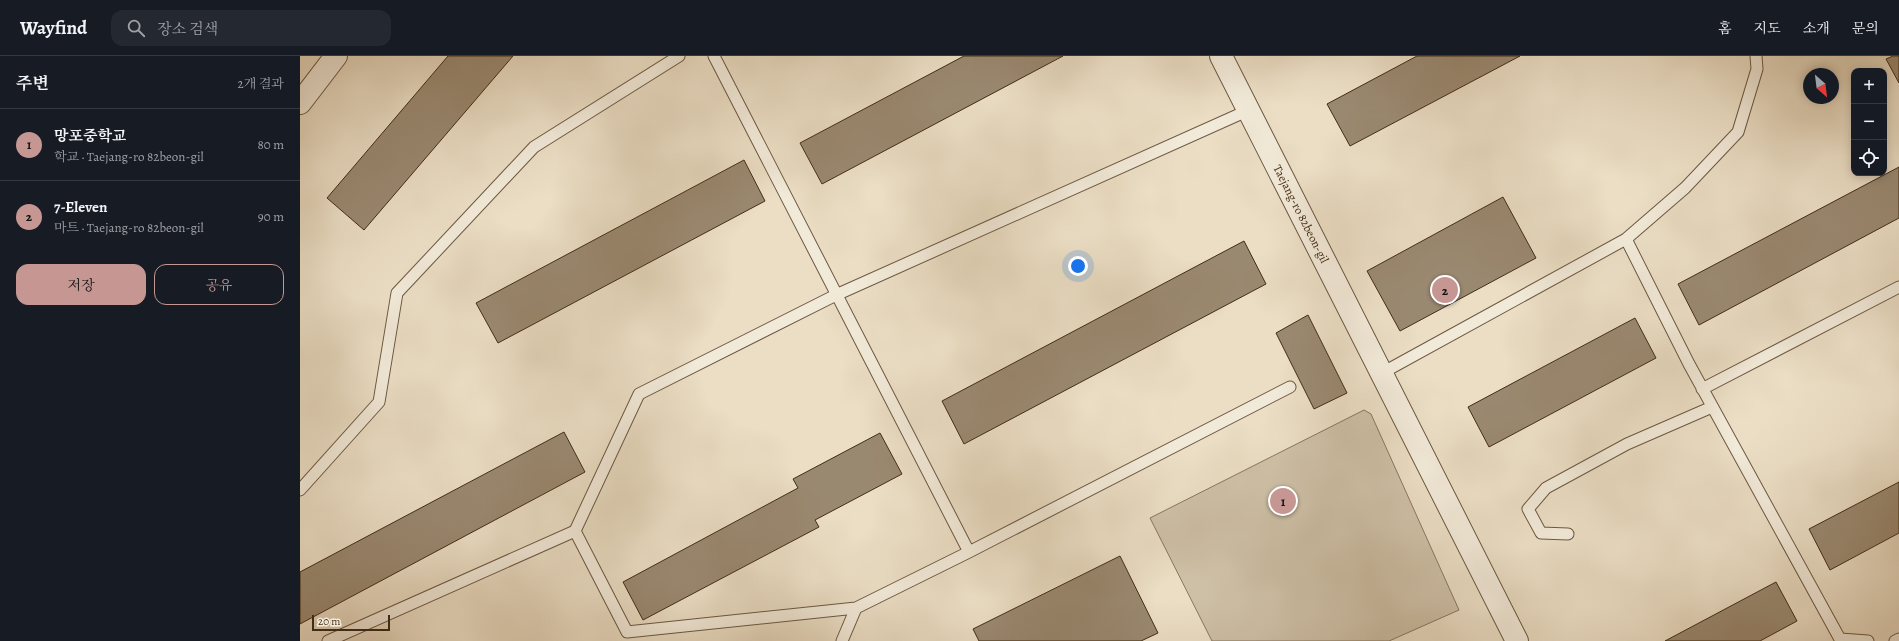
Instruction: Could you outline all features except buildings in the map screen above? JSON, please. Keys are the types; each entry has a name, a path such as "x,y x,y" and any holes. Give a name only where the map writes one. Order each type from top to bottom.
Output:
{"street":[{"path":"300,103 336,56"},
{"name":"Taejang-ro 82beon-gil","path":"1221,56 1517,641"}],"lane":[{"path":"300,490 379,402 397,293 534,147 679,56"},
{"path":"714,56 968,552"},
{"path":"1382,373 1626,239 1685,188 1738,132 1757,69 1756,56"},
{"path":"328,641 576,532 639,394 836,295 1249,110"},
{"path":"1626,239 1712,407 1840,640 1868,641"},
{"path":"1702,388 1899,288"},
{"path":"576,532 627,632 856,608 1290,387"},
{"path":"1568,534 1541,533 1528,510 1546,488 1627,444 1712,407"},
{"path":"842,641 856,608"},
{"path":"1895,641 1899,639"}],"shaded area":[{"path":"1364,410 1371,414 1459,610 1389,641 1212,641 1150,518"}],"place":[{"name":"7-Eleven","path":"1445,290"},
{"name":"망포중학교","path":"1283,501"}]}
